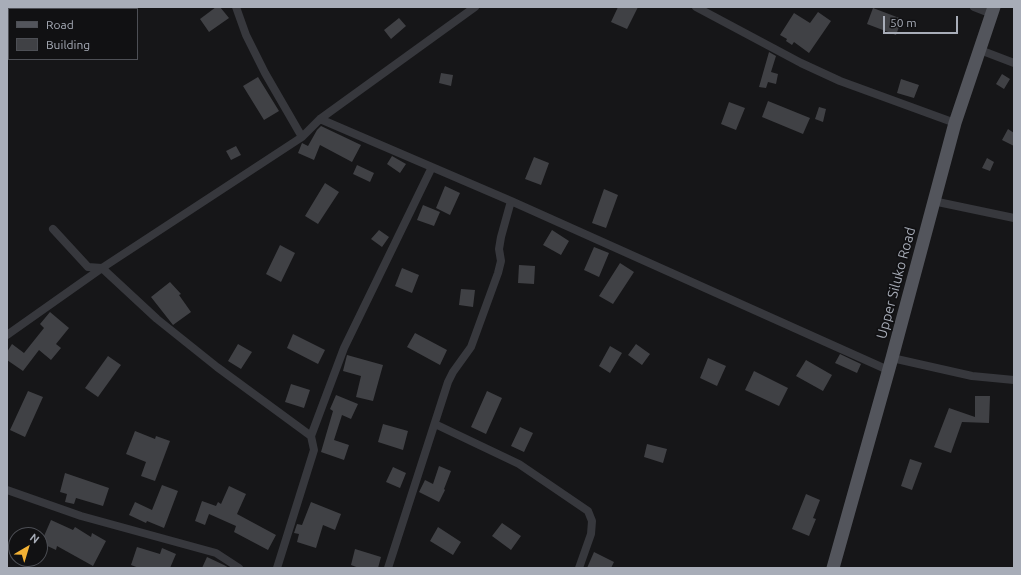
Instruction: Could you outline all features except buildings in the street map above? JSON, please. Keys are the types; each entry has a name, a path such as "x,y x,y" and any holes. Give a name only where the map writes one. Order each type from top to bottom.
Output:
{"main road":[{"name":"Upper Siluko Road","path":"832,568 890,364 955,123 993,11"}],"street":[{"path":"236,7 249,41 302,137"},
{"path":"7,335 102,268 302,137 320,119 475,7"},
{"path":"696,7 801,63 840,81 955,123"},
{"path":"974,7 993,11"},
{"path":"980,50 1014,63"},
{"path":"320,119 510,202 890,364 972,376 1014,380"},
{"path":"277,568 314,450 311,436 344,348 432,168"},
{"path":"933,201 1014,218"},
{"path":"388,568 448,382 453,372 471,347 498,273 501,261 499,249 501,237 510,202"},
{"path":"52,229 88,267 102,268 157,319 217,367 311,436"},
{"path":"435,424 519,464 588,511 592,521 590,534 579,568"},
{"path":"7,490 81,516 216,554 239,568"}]}
